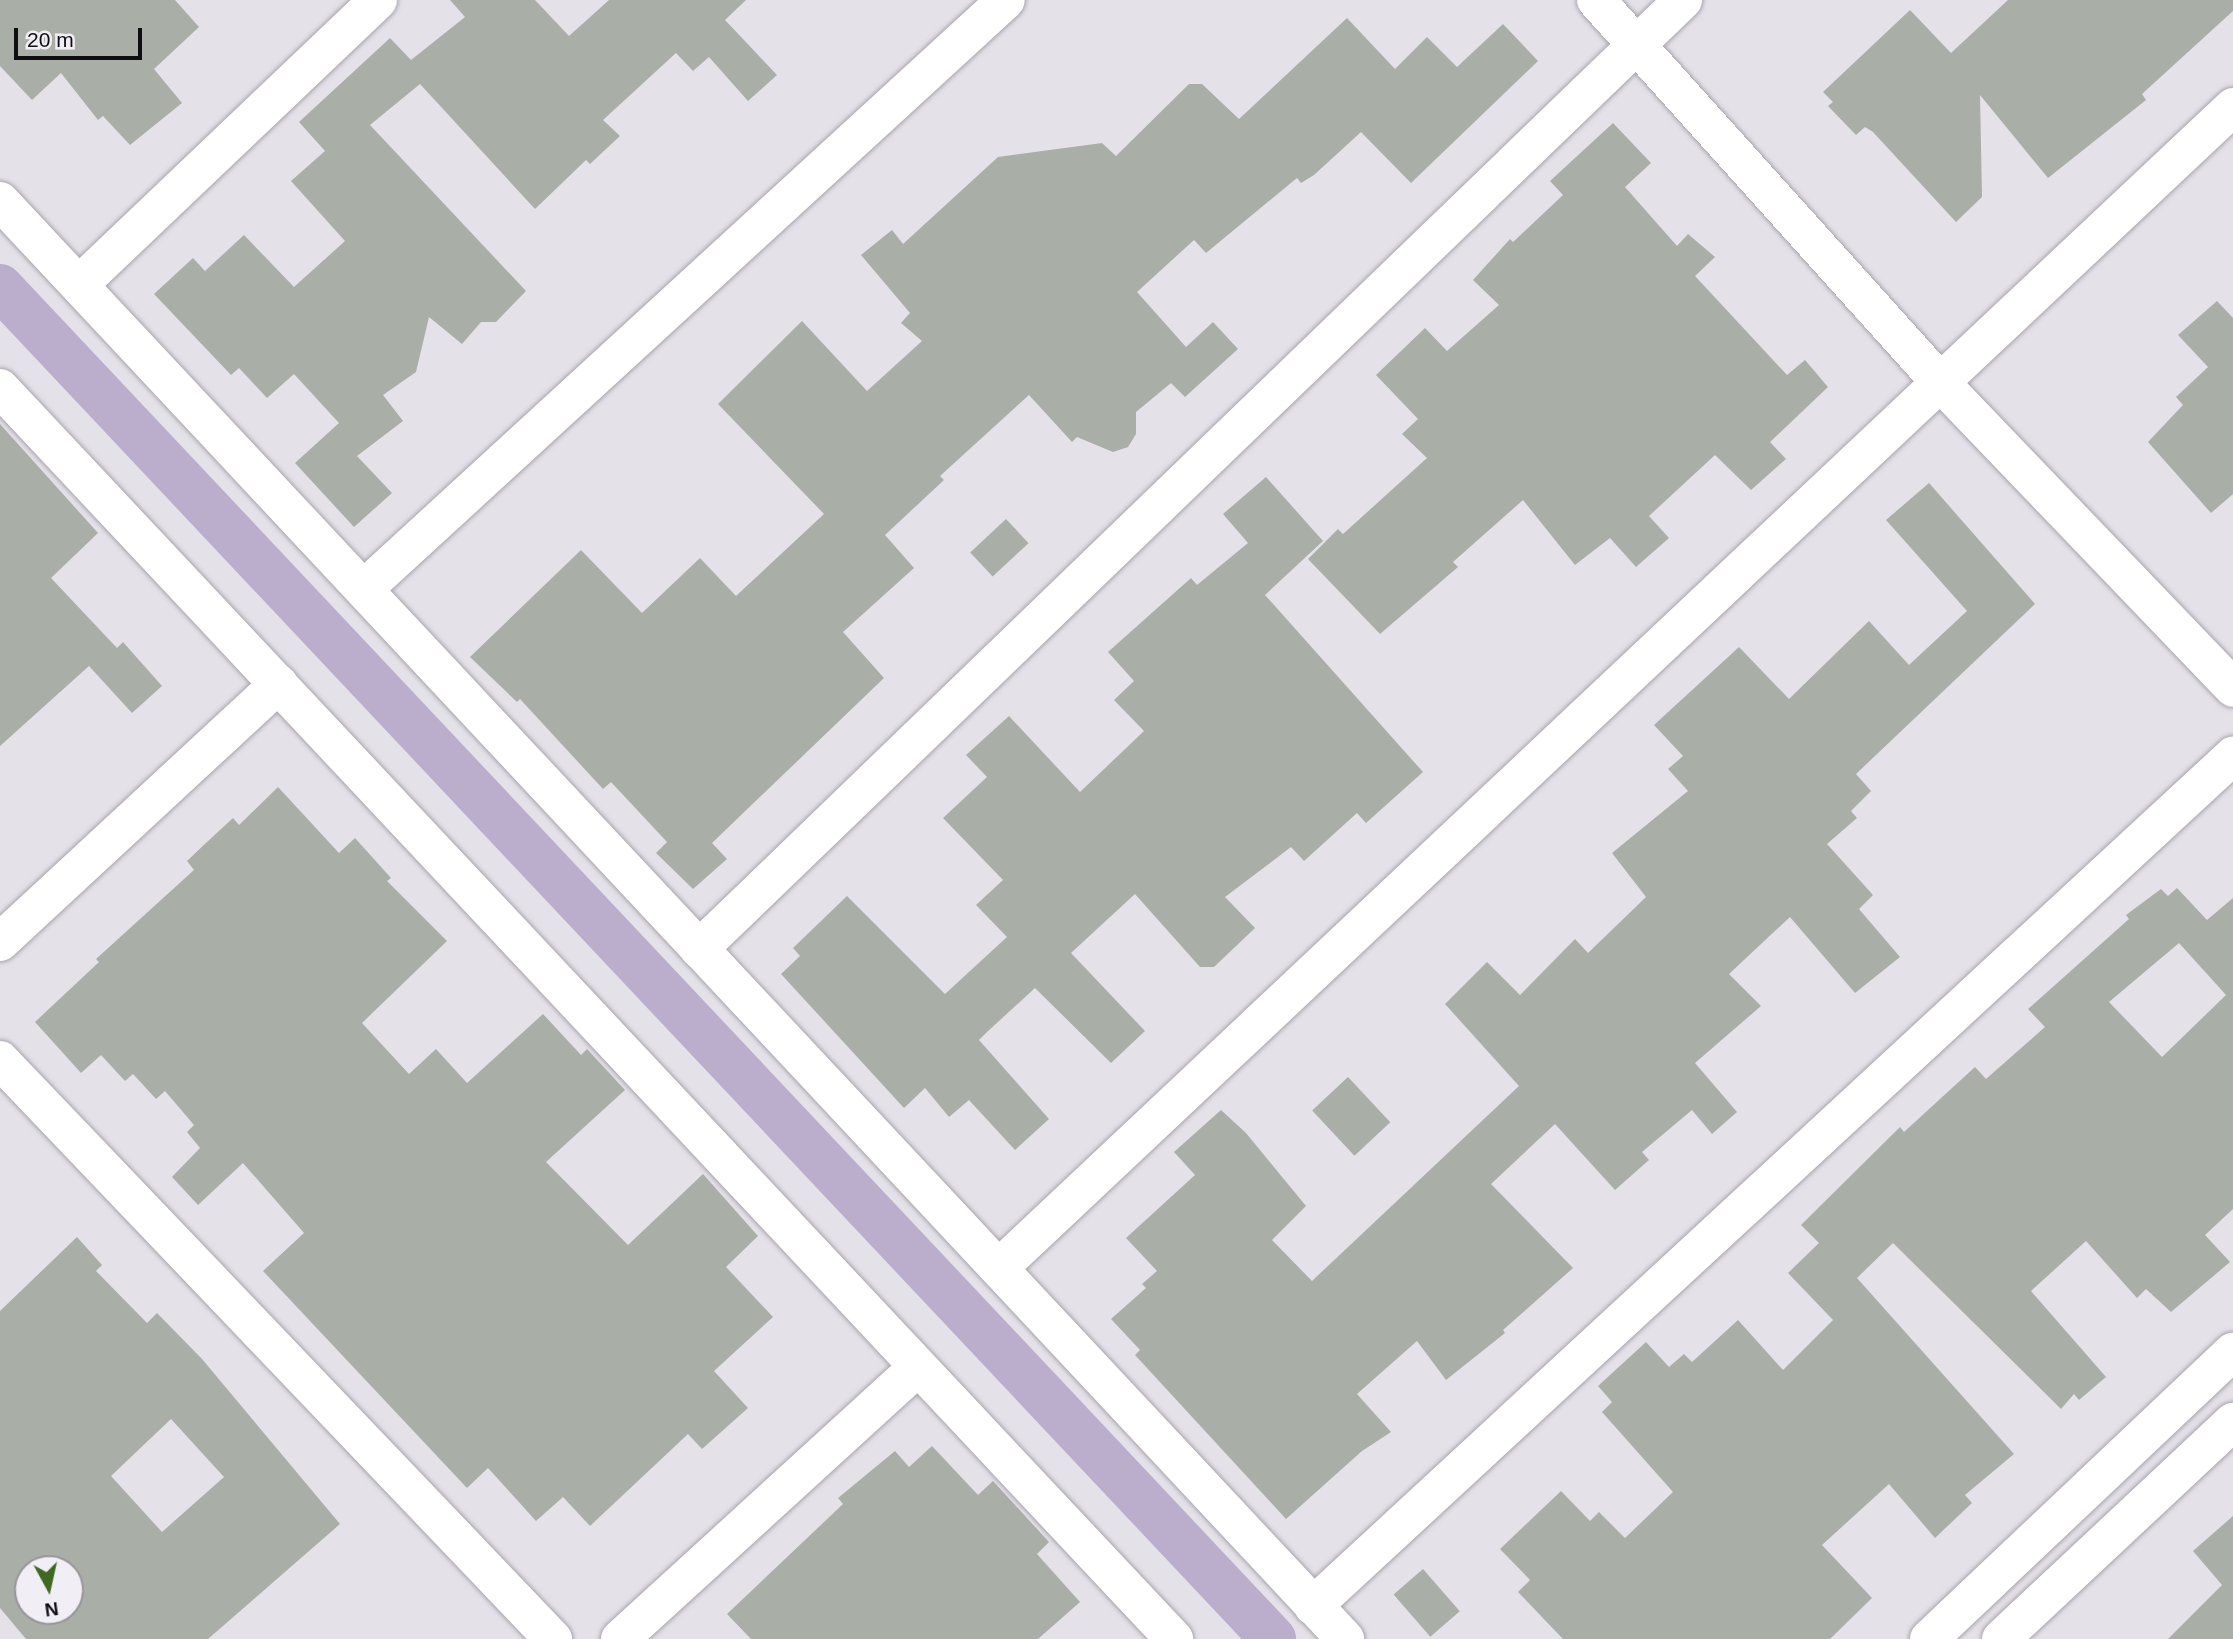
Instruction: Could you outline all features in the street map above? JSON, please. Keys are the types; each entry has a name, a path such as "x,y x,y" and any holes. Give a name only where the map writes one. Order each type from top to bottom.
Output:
{"street":[{"path":"81,283 378,0"},
{"path":"366,587 1006,0"},
{"path":"1596,0 1939,381 2233,688"},
{"path":"699,948 1683,0"},
{"path":"1000,1267 2233,107"},
{"path":"0,201 81,283 366,587 699,948 1345,1639"},
{"path":"0,388 1174,1639"},
{"path":"0,942 279,684"},
{"path":"1313,1606 2233,756"},
{"path":"0,1060 551,1638"},
{"path":"1928,1639 2233,1352"},
{"path":"620,1639 918,1367"},
{"path":"2012,1636 2233,1422"}],"building":[{"path":"0,0 175,0 199,27 154,69 182,103 130,145 103,116 98,120 61,73 32,100 0,66"},
{"path":"450,0 535,0 569,36 609,0 746,0 725,20 777,75 748,101 709,57 693,71 676,53 603,120 620,136 590,164 586,160 535,209 420,84 370,125 526,291 496,322 481,322 462,344 429,317 416,372 383,395 403,421 357,456 392,493 354,527 295,463 339,423 294,374 267,398 239,368 231,375 154,294 193,258 205,271 244,235 294,287 345,241 291,181 325,151 299,122 390,38 411,60 465,17"},
{"path":"2008,0 2233,0 2233,11 2142,94 2146,100 2048,178 1980,95 1982,197 1956,222 1873,132 1865,127 1856,135 1828,106 1833,102 1823,92 1910,10 1951,53"},
{"path":"1347,18 1395,69 1427,37 1457,67 1503,24 1538,61 1411,183 1361,132 1314,175 1301,183 1297,178 1206,253 1194,240 1137,292 1186,347 1213,322 1238,349 1185,397 1171,383 1136,412 1136,434 1128,447 1113,452 1077,437 1072,442 1029,395 940,476 944,480 885,535 914,568 843,632 884,678 712,843 727,859 693,889 656,853 667,842 611,782 603,789 520,699 517,702 470,657 581,550 642,613 700,558 736,596 824,514 718,404 802,321 867,391 922,341 901,323 910,313 861,255 892,230 903,244 998,157 1102,143 1116,156 1189,84 1202,84 1239,119"},
{"path":"1613,123 1651,163 1625,187 1677,246 1688,234 1715,257 1695,276 1787,375 1805,360 1828,387 1770,442 1786,459 1751,490 1715,455 1649,516 1669,538 1636,567 1610,538 1575,565 1523,500 1453,562 1458,567 1380,634 1308,559 1338,529 1343,534 1427,458 1402,434 1418,419 1376,375 1425,328 1447,351 1499,305 1473,280 1510,239 1513,242 1563,195 1550,181"},
{"path":"2217,301 2233,318 2233,494 2211,513 2148,442 2183,405 2176,397 2208,367 2178,335"},
{"path":"0,424 98,533 51,578 117,648 123,642 162,686 132,713 89,666 0,746"},
{"path":"1266,477 1323,541 1265,595 1423,772 1366,823 1357,813 1304,861 1291,847 1225,897 1255,928 1214,967 1200,967 1135,894 1071,953 1145,1031 1111,1063 1035,988 979,1040 1049,1119 1015,1150 969,1100 949,1117 925,1088 904,1108 781,974 800,956 793,948 847,896 945,994 1007,937 976,905 1003,880 943,818 987,777 966,755 1009,716 1080,792 1144,731 1114,700 1134,681 1108,652 1191,578 1197,585 1248,543 1223,514"},
{"path":"1929,483 2035,604 1856,774 1871,791 1851,811 1857,818 1827,844 1873,895 1859,909 1900,957 1855,993 1790,917 1729,974 1761,1006 1695,1063 1737,1112 1712,1134 1692,1110 1642,1152 1649,1160 1615,1190 1555,1124 1491,1184 1573,1268 1503,1330 1505,1333 1446,1380 1417,1341 1357,1394 1391,1432 1362,1451 1286,1519 1135,1355 1140,1350 1111,1319 1146,1288 1142,1284 1157,1271 1126,1238 1195,1175 1174,1152 1221,1110 1246,1133 1306,1206 1272,1240 1312,1281 1519,1086 1445,1004 1487,962 1520,995 1575,939 1588,953 1646,897 1612,853 1688,791 1668,769 1683,756 1654,725 1739,647 1789,699 1869,621 1909,665 1967,611 1886,520"},
{"path":"1006,519 1029,543 993,577 970,552"},
{"path":"278,787 339,853 355,838 391,878 387,881 447,941 362,1023 409,1074 436,1049 467,1083 543,1014 581,1055 587,1049 625,1090 546,1162 628,1245 703,1174 758,1236 726,1267 773,1317 714,1371 748,1408 702,1449 688,1434 590,1526 563,1497 536,1521 488,1468 467,1488 263,1271 304,1233 243,1163 198,1205 172,1177 200,1148 187,1132 194,1125 165,1091 156,1099 133,1074 125,1081 101,1055 81,1073 35,1022 99,962 96,959 194,870 187,861 233,818 239,825"},
{"path":"2177,888 2207,920 2233,898 2233,1209 2205,1235 2230,1262 2171,1312 2146,1289 2137,1298 2086,1241 2031,1291 2106,1377 2079,1400 2074,1394 2061,1409 1893,1243 1857,1278 2014,1454 1965,1495 1972,1503 1935,1538 1889,1484 1822,1545 1872,1598 1830,1639 1563,1639 1518,1592 1530,1580 1500,1549 1561,1491 1590,1521 1599,1512 1625,1538 1673,1492 1602,1412 1612,1402 1598,1386 1646,1342 1669,1367 1684,1354 1692,1362 1738,1320 1783,1370 1833,1320 1788,1273 1819,1243 1801,1225 1900,1127 1904,1132 1975,1067 1986,1079 2045,1027 2028,1009 2129,919 2126,915 2161,889 2168,896","holes":["2179,943 2226,995 2162,1057 2109,1002"]},
{"path":"1348,1077 1390,1122 1354,1156 1312,1110"},
{"path":"77,1237 102,1265 96,1271 147,1323 157,1313 202,1359 340,1524 208,1639 26,1639 14,1625 84,1625 84,1555 14,1555 14,1625 0,1608 0,1311","holes":["171,1419 224,1477 162,1532 111,1476"]},
{"path":"932,1446 978,1495 993,1481 1049,1542 1037,1554 1080,1602 1038,1639 751,1639 727,1614 843,1504 838,1498 895,1451 909,1467"},
{"path":"2233,1516 2233,1639 2168,1639 2222,1585 2193,1551"},
{"path":"1423,1569 1460,1611 1430,1637 1394,1595"}],"waterway":[{"path":"0,287 1273,1639"}]}
